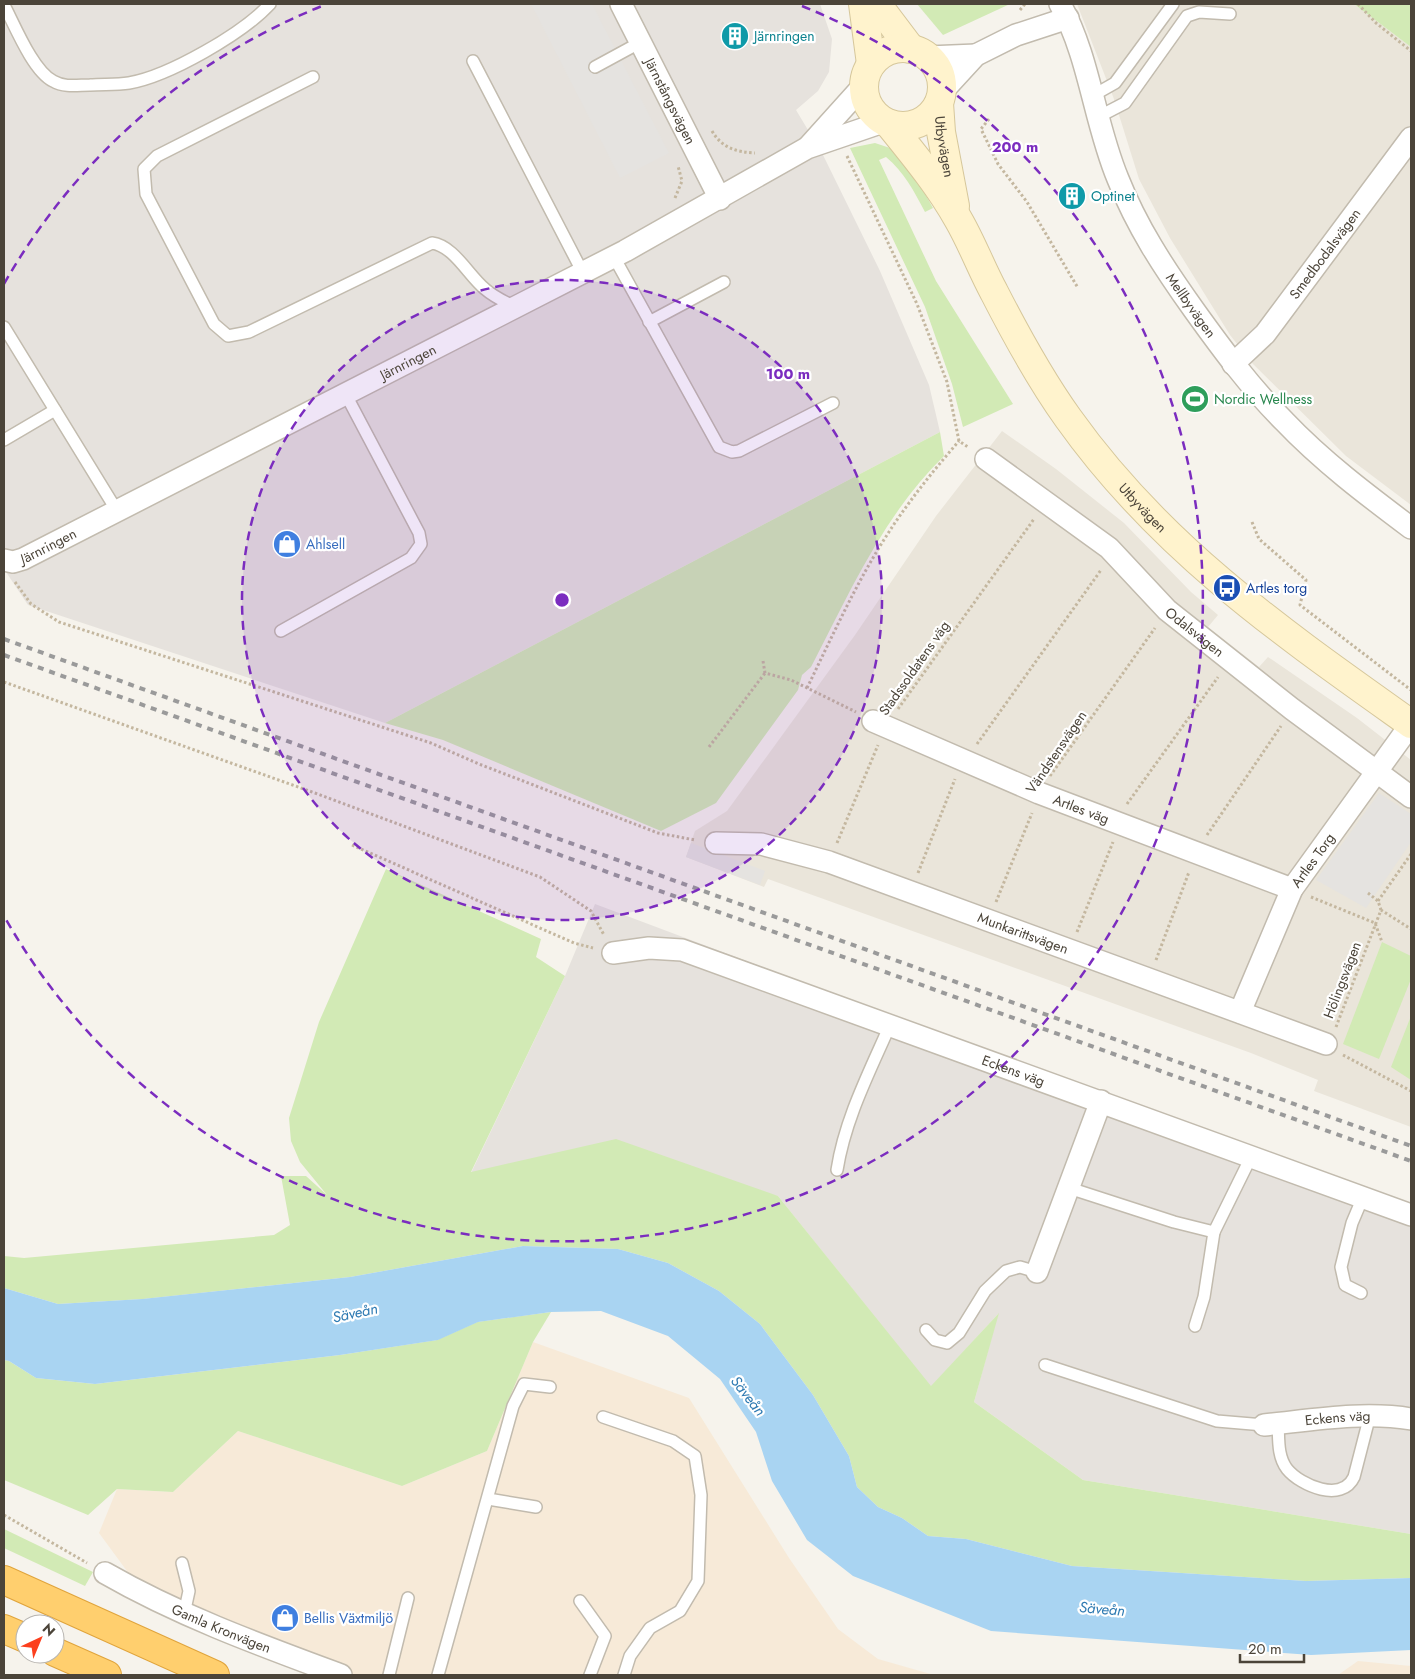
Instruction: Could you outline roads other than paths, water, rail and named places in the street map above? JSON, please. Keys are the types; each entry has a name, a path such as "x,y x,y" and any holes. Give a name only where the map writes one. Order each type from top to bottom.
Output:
{"highway":[{"path":"4,1580 214,1675"},
{"path":"65,1657 101,1673"}],"main road":[{"name":"Utbyvägen","path":"863,4 867,75 865,100 872,112 886,123 923,167 958,219 994,292 1032,360 1068,418 1116,478 1168,535 1226,588 1275,627 1411,724"},
{"name":"Utbyvägen","path":"877,4 919,53 939,73 941,132 958,219"},
{"path":"867,75 888,51 919,53"},
{"name":"Utbyvägen","path":"886,123 912,125 928,117 940,97"}],"street":[{"name":"Järnstångsvägen","path":"621,4 720,199"},
{"name":"Mellbyvägen","path":"940,97 976,55 1064,11 1117,178 1150,245 1165,270 1233,364 1284,421 1358,488 1411,528"},
{"name":"Mellbyvägen","path":"919,53 976,55"},
{"name":"Järnringen","path":"807,148 867,75"},
{"name":"Järnringen","path":"9,561 24,559 614,257 720,199 807,148 886,123"},
{"name":"Smedbodalsvägen","path":"1233,364 1265,334 1411,138"},
{"name":"Odalsvägen","path":"986,459 1113,553 1167,610 1411,797"},
{"name":"Artles väg","path":"880,724 1040,793 1292,889"},
{"name":"Artles Torg","path":"1240,1012 1292,889 1411,724"},
{"name":"Munkarittsvägen","path":"716,843 761,844 829,862 1069,952 1326,1044"},
{"name":"Eckens väg","path":"613,953 649,948 682,950 1411,1215"},
{"path":"1037,1272 1101,1101"},
{"name":"Eckens väg","path":"1271,1424 1370,1415 1411,1419"},
{"name":"Gamla Kronvägen","path":"106,1573 148,1597 227,1633 341,1675"}],"lane":[{"path":"4,5 38,68 54,82 66,86 128,83 175,67 247,26 270,4"},
{"path":"1092,96 1115,84 1173,4"},
{"path":"1098,117 1126,102 1187,16 1199,12 1230,14"},
{"path":"595,67 641,42"},
{"path":"473,61 583,272"},
{"path":"313,77 157,156 144,169 143,179 146,194 214,324 221,332 228,336 249,332 432,243 438,244 449,251 484,288 516,307"},
{"path":"614,257 714,441 725,451 732,452 744,449 833,403"},
{"path":"649,322 724,282"},
{"path":"4,327 117,511"},
{"path":"281,631 411,558 421,544 419,533 345,394"},
{"path":"4,440 55,410"},
{"path":"837,1170 842,1141 849,1120 890,1025"},
{"path":"1195,1326 1206,1290 1214,1232 1251,1157"},
{"path":"1069,1188 1174,1222 1214,1232"},
{"path":"1361,1293 1345,1285 1341,1267 1352,1223 1363,1197"},
{"path":"926,1330 936,1340 947,1343 959,1333 985,1291 1006,1271 1020,1267 1037,1272"},
{"path":"1045,1365 1217,1421 1271,1424 1287,1469 1305,1483 1337,1491 1348,1486 1354,1478 1370,1415"},
{"path":"438,1675 513,1406 524,1384 550,1387"},
{"path":"603,1417 672,1440 695,1456 701,1496 698,1581 680,1610 650,1628 630,1656 624,1675"},
{"path":"488,1499 536,1507"},
{"path":"182,1563 189,1591 184,1614"},
{"path":"389,1675 408,1598"},
{"path":"580,1601 605,1636 590,1675"}],"water":[{"name":"Säveån","path":"523,1246 618,1249 668,1263 719,1291 760,1324 813,1395 849,1456 857,1487 878,1507 902,1518 928,1536 966,1539 1072,1566 1306,1581 1411,1578 1411,1650 1311,1655 991,1631 853,1576 807,1540 772,1481 756,1432 720,1379 668,1336 601,1311 551,1312 478,1322 438,1340 340,1355 95,1384 36,1378 9,1361 4,1360 4,1288 58,1304 142,1299 350,1277"}],"railway":[{"path":"4,639 1411,1146"},
{"path":"4,655 1411,1161"}],"place":[{"name":"Järnringen","path":"735,36"},
{"name":"Optinet","path":"1072,196"},
{"name":"Nordic Wellness","path":"1195,399"},
{"name":"Ahlsell","path":"287,544"},
{"name":"Artles torg","path":"1227,588"},
{"name":"Bellis Växtmiljö","path":"285,1618"}]}
